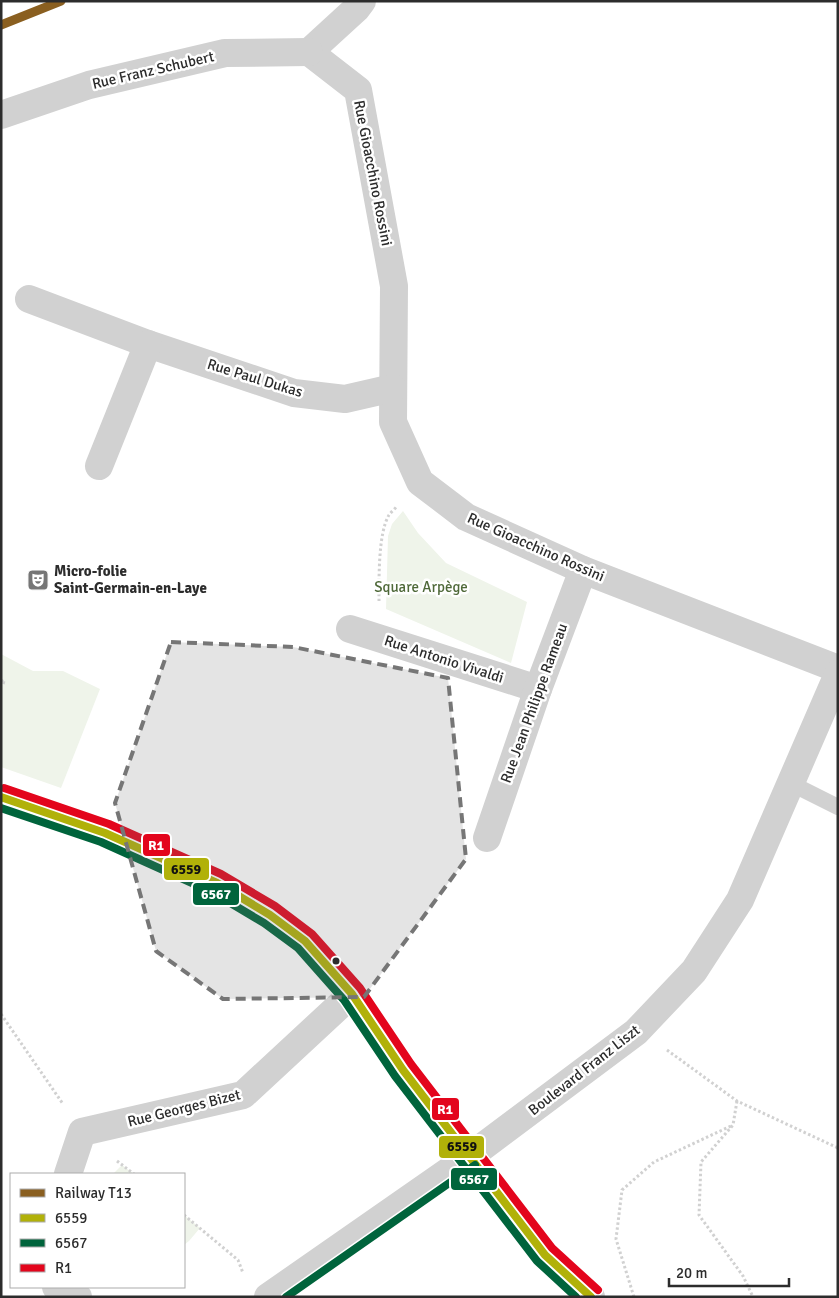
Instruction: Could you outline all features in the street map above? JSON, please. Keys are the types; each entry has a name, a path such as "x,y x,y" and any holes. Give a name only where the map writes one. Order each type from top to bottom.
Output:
{"street":[{"path":"309,52 356,10 362,1"},
{"name":"Rue Franz Schubert","path":"1,115 89,85 225,53 309,52"},
{"name":"Rue Gioacchino Rossini","path":"309,52 358,90 394,286 393,422 420,482 466,517 583,570 838,669"},
{"name":"Rue Paul Dukas","path":"29,299 148,344 294,393 345,399 393,388"},
{"path":"99,466 148,344"},
{"name":"Rue Jean Philippe Rameau","path":"487,838 538,689 583,570"},
{"name":"Rue Antonio Vivaldi","path":"350,629 538,689"},
{"name":"Boulevard Franz Liszt","path":"268,1297 470,1157 636,1032 694,971 740,900 838,674"},
{"path":"3,798 105,833 217,883 270,915 305,941 352,994 403,1070 545,1255 591,1297"},
{"name":"Rue Georges Bizet","path":"82,1132 244,1095 352,994"},
{"path":"68,1173 82,1132"},
{"path":"58,1288 78,1297"}],"lane":[{"path":"790,783 838,806"}],"path":[{"path":"350,629 379,601 381,550 389,516 420,482"},
{"path":"1,1014 82,1132 133,1173"},
{"path":"668,1051 737,1100 838,1148"},
{"path":"737,1100 733,1124 701,1162 699,1215 743,1276 753,1297"},
{"path":"634,1297 616,1238 622,1190 654,1162 733,1124"},
{"path":"185,1216 238,1260 244,1275"}],"highlighted area":[{"path":"171,642 293,647 448,678 466,859 364,997 223,999 156,951 115,803"}],"green space":[{"name":"Square Arpège","path":"403,511 418,533 446,563 527,602 511,663 386,609 388,536 392,524"},
{"path":"1,654 33,671 63,671 100,689 61,788 1,767"},
{"path":"122,1165 133,1173 114,1173"},
{"path":"185,1216 200,1228 185,1244"}],"rail line":[{"name":"T13","path":"1,25 61,1"}],"transit line":[{"name":"R1","path":"4,788 109,824 221,874 275,906 312,934 360,988 411,1064 552,1248 598,1290"},
{"name":"6559","path":"1,797 105,833 217,883 270,915 305,941 352,994 403,1070 545,1255 591,1297"},
{"name":"6567","path":"1,808 101,842 212,892 264,923 298,948 344,1000 395,1076 537,1261 576,1297"},
{"name":"6567","path":"286,1297 475,1165"}],"place":[{"name":"Micro-folie Saint-Germain-en-Laye","path":"38,580"}]}
